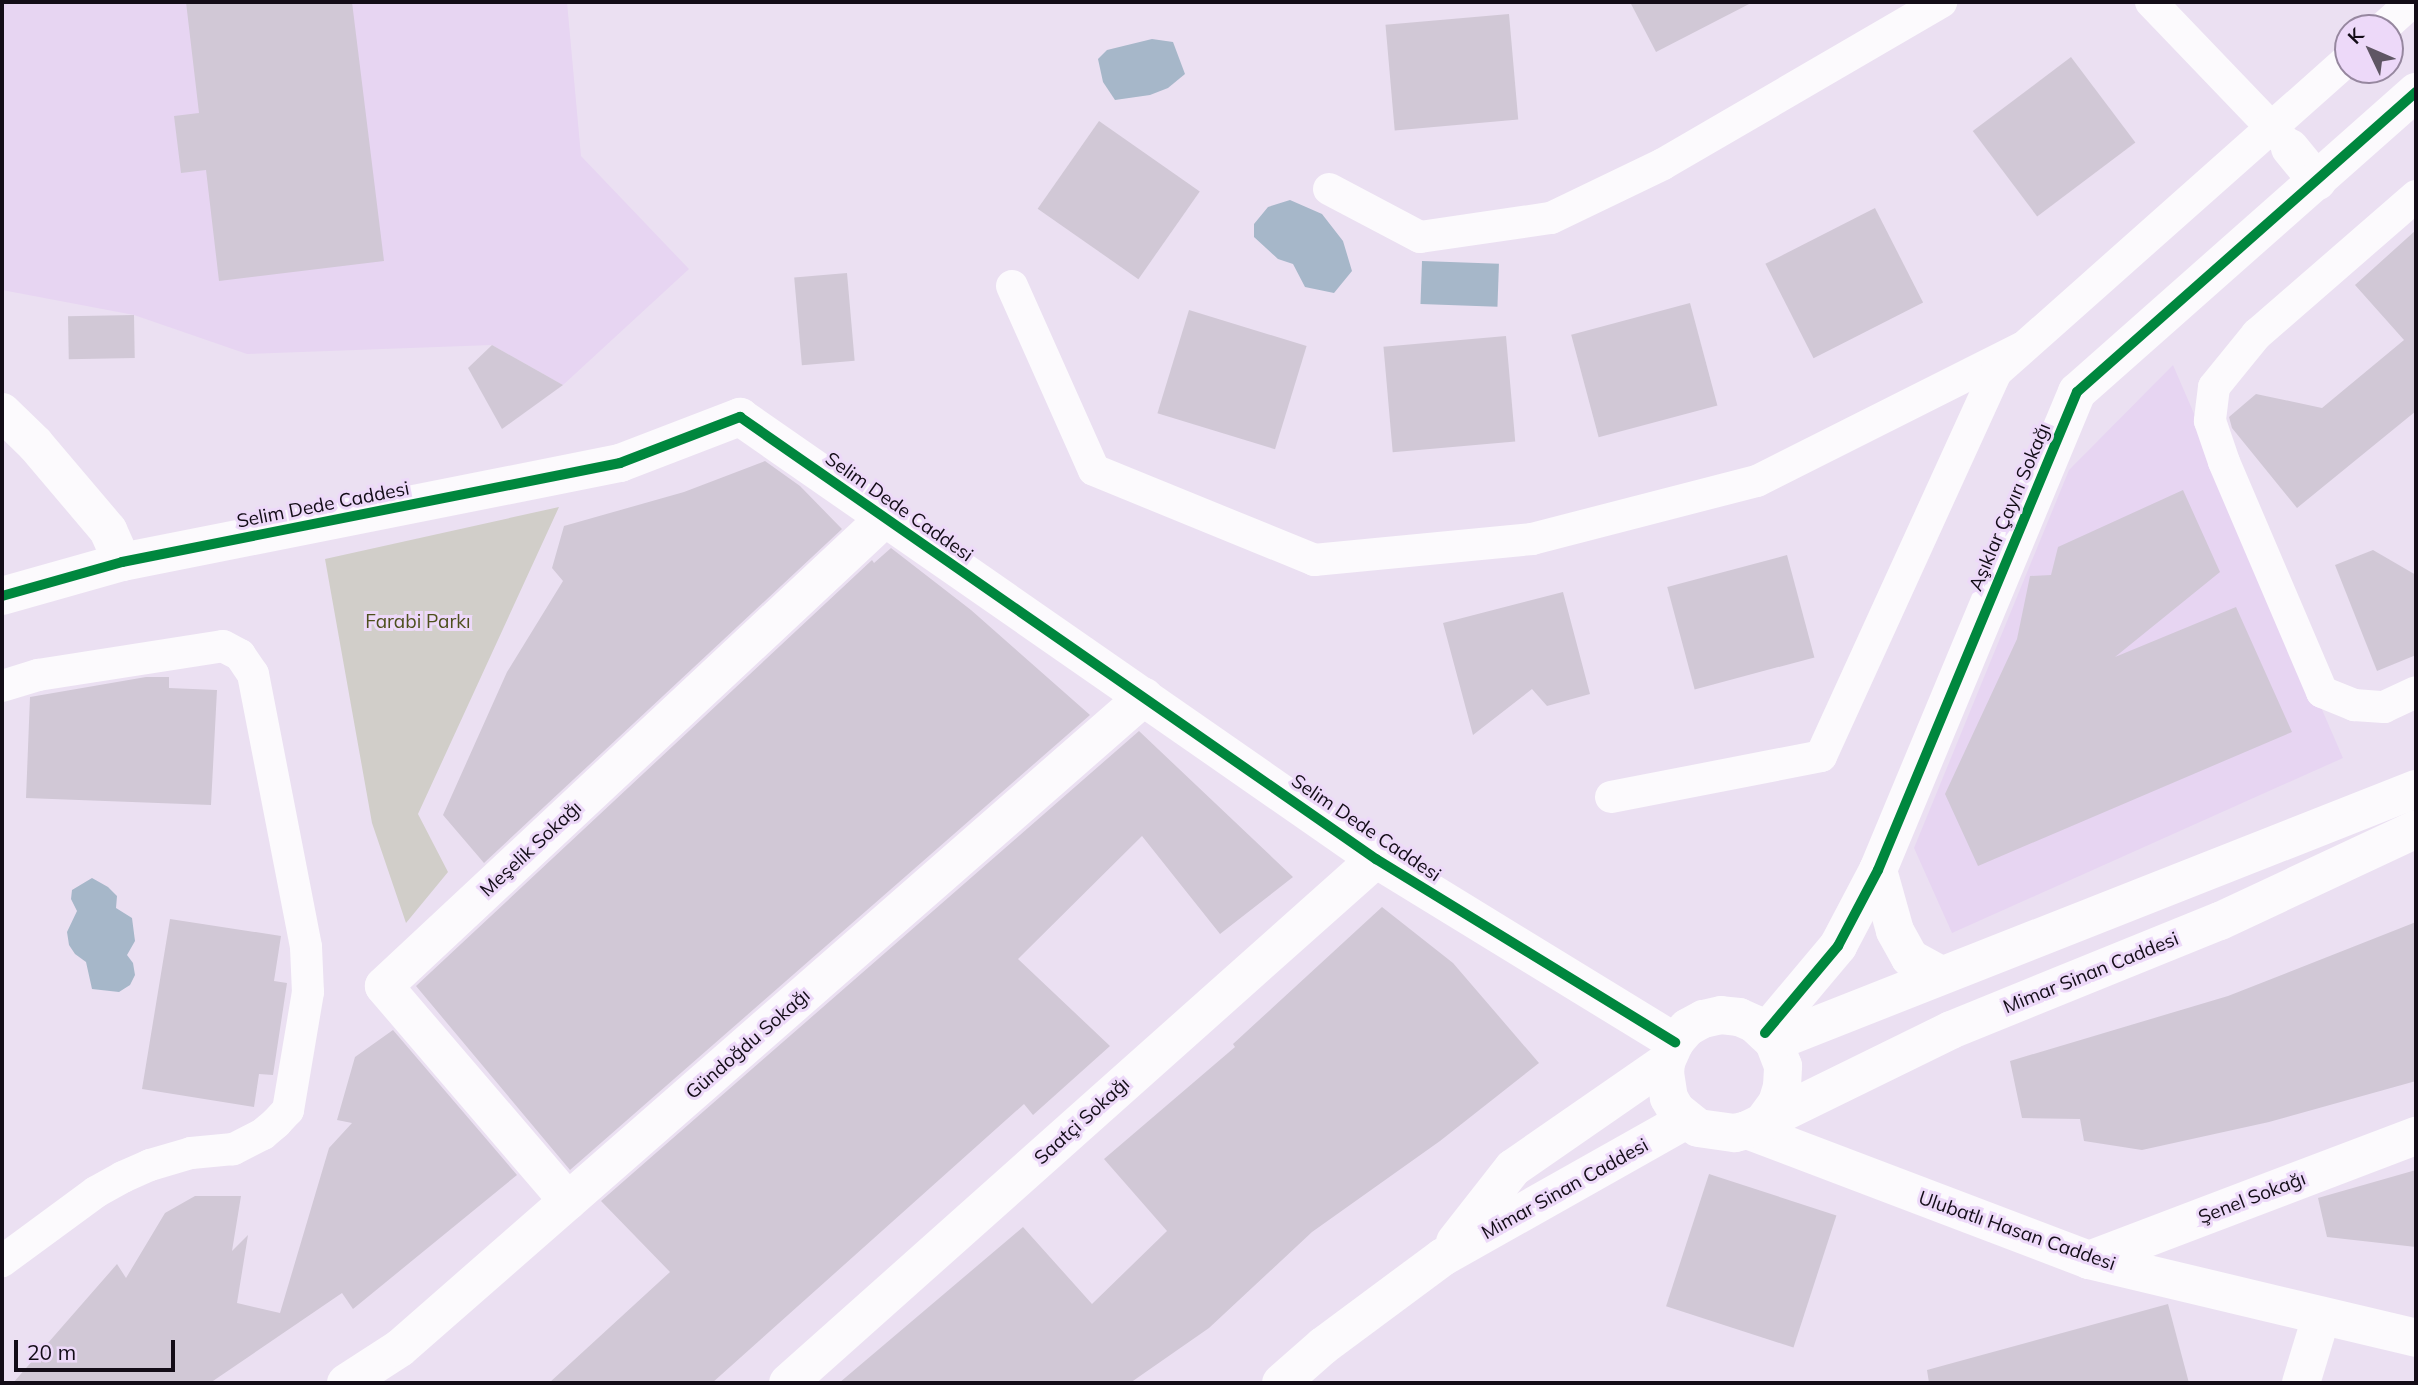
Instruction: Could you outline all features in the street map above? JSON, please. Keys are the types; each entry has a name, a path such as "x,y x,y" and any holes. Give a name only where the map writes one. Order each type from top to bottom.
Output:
{"street":[{"name":"Aşıklar Çayırı Sokağı","path":"1770,1037 1838,946 1878,870 2077,392 2416,92"},
{"path":"2281,137 2317,181"},
{"path":"2,412 35,444 108,530 122,562"},
{"name":"Selim Dede Caddesi","path":"2,596 122,562 620,463 740,418 1376,859 1671,1052"},
{"name":"Meşelik Sokağı","path":"568,1200 384,986 885,518"},
{"name":"Gündoğdu Sokağı","path":"346,1383 392,1372 568,1200 1144,697"},
{"path":"1756,1124 1777,1103 1782,1087 1783,1066 1770,1037 1941,975 2416,789"},
{"name":"Mimar Sinan Caddesi","path":"1281,1383 1323,1346 1443,1257 1686,1120 1710,1132 1735,1133 1951,1030 2220,920 2416,829"},
{"name":"Saatçi Sokağı","path":"788,1383 1376,859"},
{"path":"1878,870 1895,932 1910,958 1941,975"},
{"name":"Mimar Sinan Caddesi","path":"1443,1257 1513,1168 1671,1052 1687,1028 1703,1019 1721,1015 1739,1017 1770,1037"},
{"path":"1671,1052 1665,1073 1670,1098 1686,1120"},
{"name":"Ulubatlı Hasan Caddesi","path":"1756,1124 2088,1260 2416,1338"},
{"name":"Şenel Sokağı","path":"2088,1260 2416,1136"},
{"path":"2301,1383 2320,1317"}],"lane":[{"path":"1329,189 1420,237 1551,218 1663,164 1941,2"},
{"path":"2151,2 2281,137"},
{"path":"2399,14 2412,2"},
{"path":"1611,797 1821,756 1996,372 2281,137 2334,75"},
{"path":"2416,196 2257,334 2214,387 2210,421 2224,462 2322,692 2354,705 2384,707 2416,692"},
{"path":"1013,286 1094,471 1314,560 1532,540 1757,481 2022,348"},
{"path":"2,686 38,675 223,646 240,656 253,674 306,947 308,980 288,1110 276,1123 256,1138 233,1149 191,1153 150,1165 123,1177 96,1192 2,1261"}],"shaded area":[{"path":"2,2 567,2 581,156 689,269 563,385 492,345 247,354 134,315 2,290"},
{"path":"2173,365 2343,758 1952,933 1914,848 2069,470"}],"green space":[{"name":"Farabi Parkı","path":"559,507 418,814 448,872 406,923 372,823 325,559"}],"water":[{"path":"1152,39 1173,42 1185,74 1168,88 1150,95 1115,100 1103,82 1098,59 1107,50"},
{"path":"1290,200 1322,214 1343,241 1352,271 1334,293 1305,287 1293,264 1278,259 1254,237 1254,224 1268,207"},
{"path":"1422,261 1499,264 1497,307 1420,304"},
{"path":"92,878 117,896 116,908 132,918 135,941 127,955 133,963 135,975 130,985 119,992 92,989 86,962 75,954 69,945 67,932 77,911 71,899 72,890"}],"building":[{"path":"186,2 352,2 384,261 219,281 206,170 181,173 174,116 199,113"},
{"path":"1630,2 1753,2 1656,52"},
{"path":"1509,14 1518,120 1395,130 1385,25"},
{"path":"2071,57 2135,142 2037,216 1973,131"},
{"path":"1099,121 1200,192 1138,279 1038,209"},
{"path":"1875,208 1923,302 1814,358 1765,264"},
{"path":"2416,230 2416,411 2297,508 2232,428 2229,417 2256,394 2322,408 2404,340 2355,285"},
{"path":"847,273 855,361 802,365 794,278"},
{"path":"1690,303 1717,405 1599,437 1571,335"},
{"path":"1189,310 1307,346 1275,449 1157,413"},
{"path":"134,315 135,358 69,359 68,316"},
{"path":"1506,336 1515,442 1393,452 1383,347"},
{"path":"492,345 563,385 502,429 468,368"},
{"path":"765,461 800,486 842,529 484,863 443,815 507,672 563,581 552,568 564,526 684,492"},
{"path":"2183,490 2220,572 2115,657 2236,607 2292,732 1978,866 1945,794 2017,639 2030,576 2051,575 2058,547"},
{"path":"891,548 971,610 1090,715 570,1170 416,986 872,560 874,563"},
{"path":"2373,550 2416,575 2416,655 2377,671 2335,565"},
{"path":"1787,555 1814,657 1695,689 1667,587"},
{"path":"1563,592 1590,694 1547,706 1532,689 1473,735 1443,623"},
{"path":"146,677 169,677 169,688 217,690 211,805 26,798 30,697"},
{"path":"1139,731 1293,877 1220,934 1142,836 1018,959 1110,1046 1033,1115 1024,1104 712,1383 549,1383 670,1272 601,1201"},
{"path":"1382,907 1453,963 1539,1063 1440,1141 1312,1232 1209,1328 1130,1383 839,1383 1023,1227 1092,1304 1167,1231 1104,1159 1235,1047 1233,1044"},
{"path":"170,919 281,936 274,981 287,983 273,1075 259,1074 254,1107 142,1089"},
{"path":"2416,922 2416,1081 2269,1122 2142,1150 2084,1141 2080,1119 2022,1118 2010,1061 2228,996"},
{"path":"393,1030 517,1175 353,1309 342,1293 210,1383 13,1383 117,1264 126,1278 165,1213 195,1196 241,1196 232,1251 248,1235 237,1303 280,1313 329,1148 352,1123 337,1120 355,1057"},
{"path":"2416,1170 2416,1247 2327,1237 2318,1198"},
{"path":"1709,1174 1836,1215 1793,1348 1666,1306"},
{"path":"2168,1304 2189,1383 1929,1383 1927,1370"}],"cycle path":[{"path":"1765,1033 1838,946 1878,870 2077,392 2416,92"},
{"path":"2,596 122,562 620,463 740,417 1376,859 1675,1042"}]}
